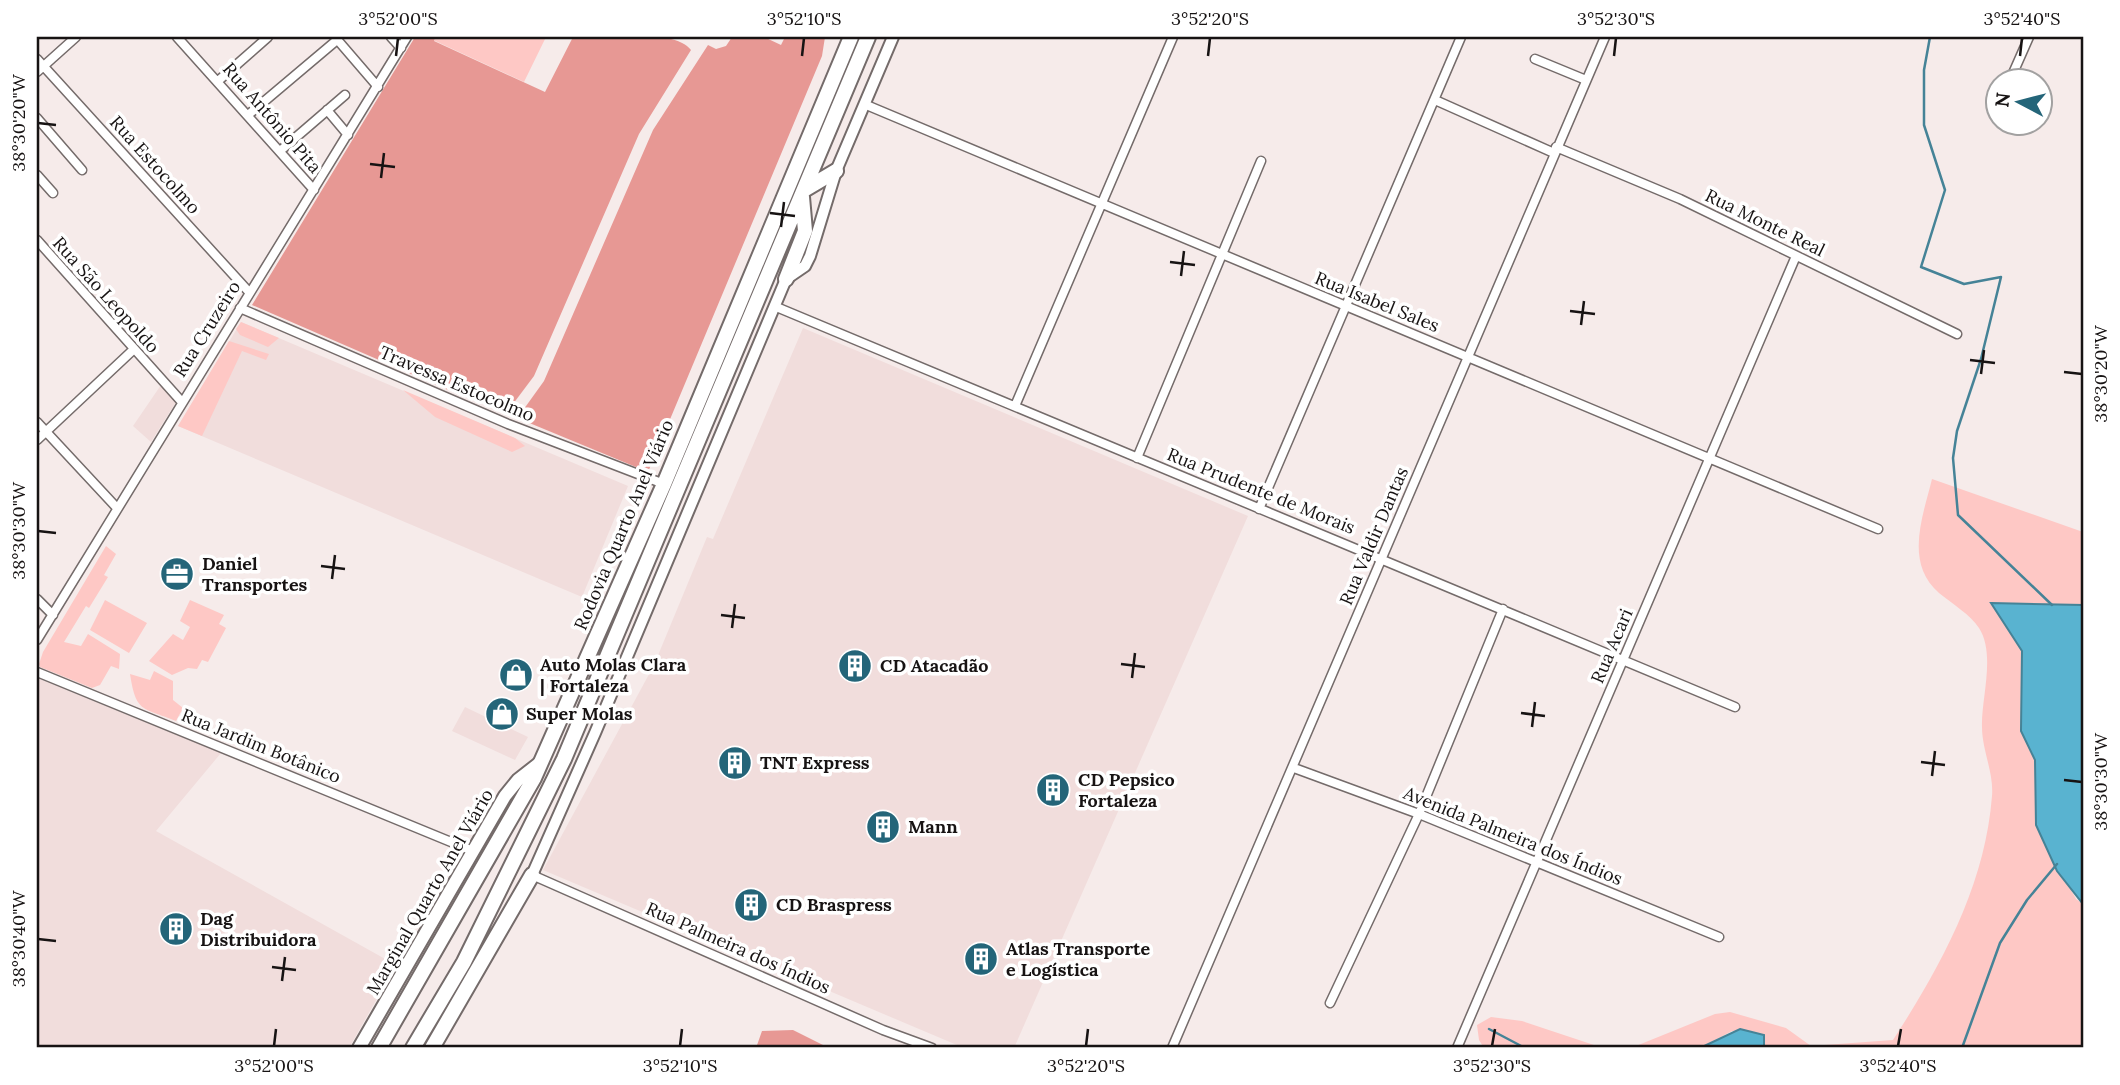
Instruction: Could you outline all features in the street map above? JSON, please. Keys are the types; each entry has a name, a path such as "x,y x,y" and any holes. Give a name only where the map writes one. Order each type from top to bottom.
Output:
{"highway":[{"name":"Rodovia Quarto Anel Viário","path":"379,1048 541,762 664,484 851,37"},
{"name":"Rodovia Quarto Anel Viário","path":"413,1048 464,962 564,759 868,37"},
{"path":"786,279 805,232 803,192 836,171"},
{"path":"488,859 511,869"},
{"path":"432,1048 532,875"}],"main road":[{"name":"Marginal Quarto Anel Viário","path":"359,1048 505,796 518,780 541,762"}],"street":[{"path":"40,69 76,37"},
{"name":"Rua Antônio Pita","path":"177,37 314,190"},
{"path":"218,81 268,37"},
{"path":"391,37 401,48"},
{"name":"Rua Cruzeiro","path":"37,640 181,401 407,37"},
{"path":"532,875 577,777 786,279 805,266 810,256 836,171 893,37"},
{"path":"1015,406 1173,37"},
{"path":"1259,509 1461,37"},
{"name":"Rua Valdir Dantas","path":"1172,1048 1605,37"},
{"path":"2017,66 2029,37"},
{"path":"248,115 336,38 378,87"},
{"name":"Rua Estocolmo","path":"37,59 40,69 249,292"},
{"path":"1535,59 1586,80"},
{"path":"279,151 345,95"},
{"name":"Rua Monte Real","path":"1435,100 1680,199 1957,334"},
{"name":"Rua Isabel Sales","path":"864,104 1878,529"},
{"path":"327,110 348,135"},
{"path":"37,118 82,170"},
{"path":"1137,458 1261,161"},
{"path":"37,175 53,193"},
{"name":"Rua São Leopoldo","path":"37,240 181,401"},
{"name":"Rua Acari","path":"1457,1048 1796,256"},
{"name":"Rua Prudente de Morais","path":"774,306 1735,707"},
{"name":"Travessa Estocolmo","path":"240,308 508,424 664,484"},
{"path":"37,440 133,350"},
{"path":"37,422 117,508"},
{"path":"37,599 52,615"},
{"path":"1330,1003 1419,814 1503,609"},
{"name":"Rua Jardim Botânico","path":"37,672 472,851"},
{"name":"Avenida Palmeira dos Índios","path":"1294,768 1419,814 1719,937"},
{"name":"Rua Palmeira dos Índios","path":"532,875 883,1030 932,1048"}],"shaded area":[{"path":"654,36 683,43 691,50 639,134 534,376 513,404 502,408 455,393 252,305 415,37 435,37 434,41 545,92 573,37"},
{"path":"435,37 546,37 524,82 433,40"},
{"path":"732,37 764,37 781,45 785,37 825,37 822,56 648,472 527,422 521,413 544,381 653,130 708,45 716,49 726,46"},
{"path":"241,322 628,486 582,597 178,426"},
{"path":"241,322 279,338 268,347 240,335 236,329"},
{"path":"803,328 1248,516 1014,1048 964,1048 543,870 654,665 707,537 713,539"},
{"path":"229,341 269,354 266,360 242,351 202,436 178,426"},
{"path":"161,385 176,402 151,442 133,426"},
{"path":"403,390 515,438 525,446 512,452 435,417"},
{"path":"1932,479 2083,532 2083,605 1992,604 2022,651 2021,731 2035,760 2036,825 2076,899 2083,904 2083,1048 1764,1048 1764,1035 1732,1031 1700,1048 1631,1048 1715,1014 1730,1012 1786,1028 1811,1046 1893,1040 1944,954 1958,924 1980,862 1988,829 1992,787 1982,727 1987,663 1984,639 1971,618 1928,581 1919,554 1921,523"},
{"path":"106,546 116,554 104,575 108,577 64,642 81,646 88,634 120,654 119,669 111,666 100,685 92,688 40,667 39,664 43,652"},
{"path":"105,600 147,623 129,653 90,630"},
{"path":"190,600 224,615 219,624 226,628 208,662 202,660 197,669 188,668 172,675 149,661 173,634 183,640 190,627 180,621"},
{"path":"154,671 173,681 173,700 183,708 176,721 142,707 135,696 130,674 150,680"},
{"path":"37,678 221,753 156,831 396,965 349,1048 37,1048"},
{"path":"465,707 528,737 515,760 452,731"},
{"path":"1491,1017 1522,1021 1603,1048 1484,1048 1479,1040 1477,1025"},
{"path":"793,1030 829,1048 756,1048 762,1031"}],"water":[{"path":"1991,603 2083,605 2083,904 2057,871 2036,825 2035,760 2021,731 2022,651"},
{"path":"1740,1029 1764,1035 1764,1048 1700,1048"}],"waterway":[{"path":"1930,37 1924,70 1924,125 1945,190 1921,267 1964,284 2001,277 1981,359 1957,431 1953,458 1958,515 2052,605"},
{"path":"1962,1048 2000,943 2027,900 2057,864"},
{"path":"1489,1029 1525,1048"}],"place":[{"name":"Daniel Transportes","path":"177,574"},
{"name":"CD Atacadão","path":"855,666"},
{"name":"Auto Molas Clara | Fortaleza","path":"516,675"},
{"name":"Super Molas","path":"502,714"},
{"name":"TNT Express","path":"735,763"},
{"name":"CD Pepsico Fortaleza","path":"1053,790"},
{"name":"Mann","path":"883,827"},
{"name":"CD Braspress","path":"751,905"},
{"name":"Dag Distribuidora","path":"176,929"},
{"name":"Atlas Transporte e Logística","path":"981,959"}]}
